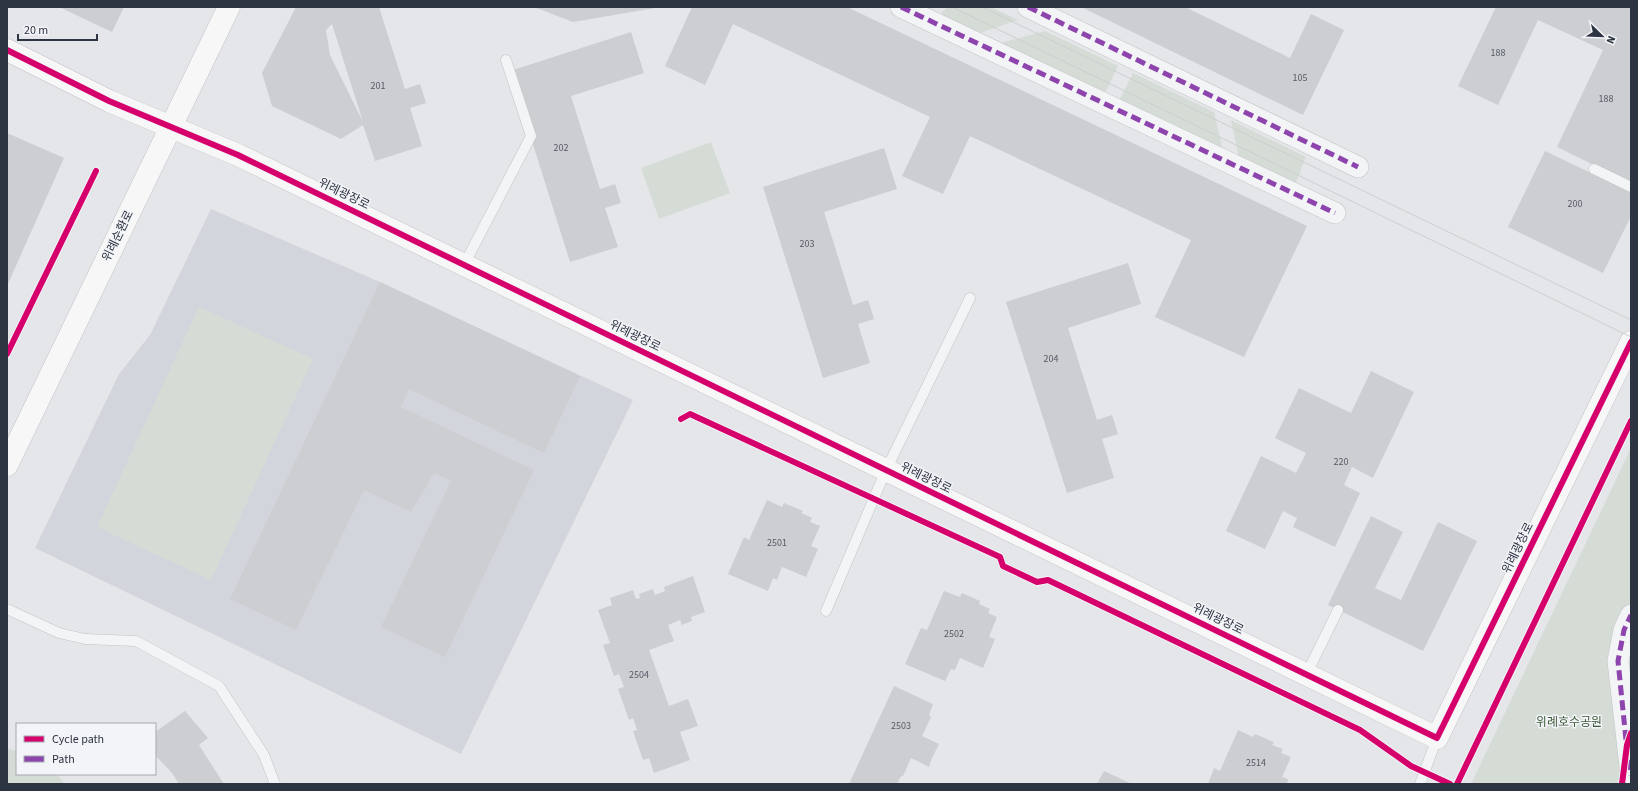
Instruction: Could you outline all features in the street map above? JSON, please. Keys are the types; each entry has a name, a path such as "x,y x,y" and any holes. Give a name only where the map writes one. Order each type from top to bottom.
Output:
{"street":[{"name":"위례순환로","path":"7,465 229,7"},
{"path":"901,7 1335,213"},
{"path":"1028,7 1358,167"},
{"name":"위례광장로","path":"7,50 110,101 238,155 1437,738 1631,342"},
{"path":"1631,615 1624,630 1618,661 1631,775"}],"lane":[{"path":"464,265 531,136 506,60"},
{"path":"1594,169 1631,188"},
{"path":"826,611 886,470 970,298"},
{"path":"7,609 59,633 85,639 136,640 219,686 264,755 274,784"},
{"path":"1306,675 1338,610"},
{"path":"1420,784 1437,738"}],"shaded area":[{"path":"211,209 380,282 633,400 461,754 35,548 119,374 150,335"}],"green space":[{"path":"947,7 991,7 1018,20 980,33 941,14"},
{"path":"1045,31 1118,66 1105,93 1001,43"},
{"path":"1133,73 1214,112 1223,151 1119,101"},
{"path":"1231,120 1306,157 1295,185 1239,158"},
{"path":"711,142 730,193 659,219 641,168"},
{"path":"199,307 313,359 211,580 97,527"},
{"name":"위례호수공원","path":"1631,448 1631,784 1471,784"},
{"path":"7,750 16,751 16,775 58,775 65,784 7,784"}],"building":[{"path":"59,7 124,7 112,32"},
{"path":"296,7 379,7 405,89 420,84 426,103 410,108 422,146 375,161 363,125 341,139 272,106 262,73","holes":["332,24 363,122 330,55 326,30"]},
{"path":"534,7 655,7 655,8 573,22"},
{"path":"692,7 847,7 1307,226 1244,357 1155,317 1191,240 970,136 943,194 902,176 930,117 733,24 705,85 665,66"},
{"path":"1081,7 1185,7 1290,58 1311,14 1344,30 1303,115"},
{"path":"1496,7 1631,7 1631,183 1557,147 1603,50 1538,20 1498,105 1458,86"},
{"path":"631,32 644,73 571,96 600,189 615,184 621,203 605,208 618,247 570,262 510,71"},
{"path":"7,133 64,158 7,286"},
{"path":"884,148 897,189 824,212 853,305 868,300 874,319 858,324 870,363 823,378 763,187"},
{"path":"1545,151 1631,192 1631,216 1603,273 1508,227"},
{"path":"1128,263 1141,304 1068,328 1097,420 1112,415 1118,434 1102,439 1114,478 1067,493 1006,302"},
{"path":"380,282 580,376 544,453 409,389 401,407 534,470 445,657 381,627 451,481 434,473 411,512 364,490 296,630 230,599"},
{"path":"1371,371 1414,392 1373,478 1352,467 1344,485 1360,493 1335,547 1293,527 1297,518 1283,511 1265,549 1226,531 1261,456 1296,473 1306,453 1275,438 1299,388 1351,413"},
{"path":"767,500 782,507 784,503 803,511 801,513 812,518 810,522 820,526 811,546 818,549 806,577 782,567 777,580 773,578 768,591 728,574 744,537 749,540"},
{"path":"1371,516 1403,532 1375,588 1401,600 1438,522 1477,541 1423,651 1328,605"},
{"path":"693,576 705,612 691,617 692,621 682,625 680,620 668,625 674,641 649,650 669,706 688,699 698,726 680,732 690,760 654,773 649,758 643,760 633,731 637,730 633,718 629,720 618,689 624,687 619,674 614,676 603,645 610,643 598,610 612,605 610,598 633,590 636,599 640,598 639,594 653,589 655,595 665,591 664,587"},
{"path":"944,591 960,597 962,593 980,601 979,604 990,609 988,613 997,617 989,637 995,639 983,668 960,658 955,670 951,669 945,681 905,664 921,628 927,630"},
{"path":"894,686 933,704 929,715 931,717 922,736 939,744 929,767 911,758 903,776 901,776 897,784 849,784"},
{"path":"185,711 208,738 199,745 224,784 179,784 172,773 156,756 156,731"},
{"path":"1238,730 1253,737 1255,734 1274,742 1272,745 1283,749 1281,753 1291,757 1282,777 1288,779 1287,784 1208,784 1214,768 1220,771"},
{"path":"1104,771 1132,784 1097,784"}],"tram line":[{"path":"952,7 1631,337"},
{"path":"982,7 1631,320"}],"marked path":[{"path":"901,7 1335,213"},
{"path":"1028,7 1358,167"},
{"path":"1626,740 1618,661 1624,630 1631,615"},
{"path":"1628,760 1631,775"}],"cycle path":[{"path":"7,50 109,101 238,155 1437,738 1631,342"},
{"path":"7,354 96,171"},
{"path":"681,419 690,414 1000,557 1003,566 1037,582 1048,580 1360,730 1411,766 1450,784"},
{"path":"1457,784 1631,421"},
{"path":"1622,784 1627,745 1631,733"}]}
